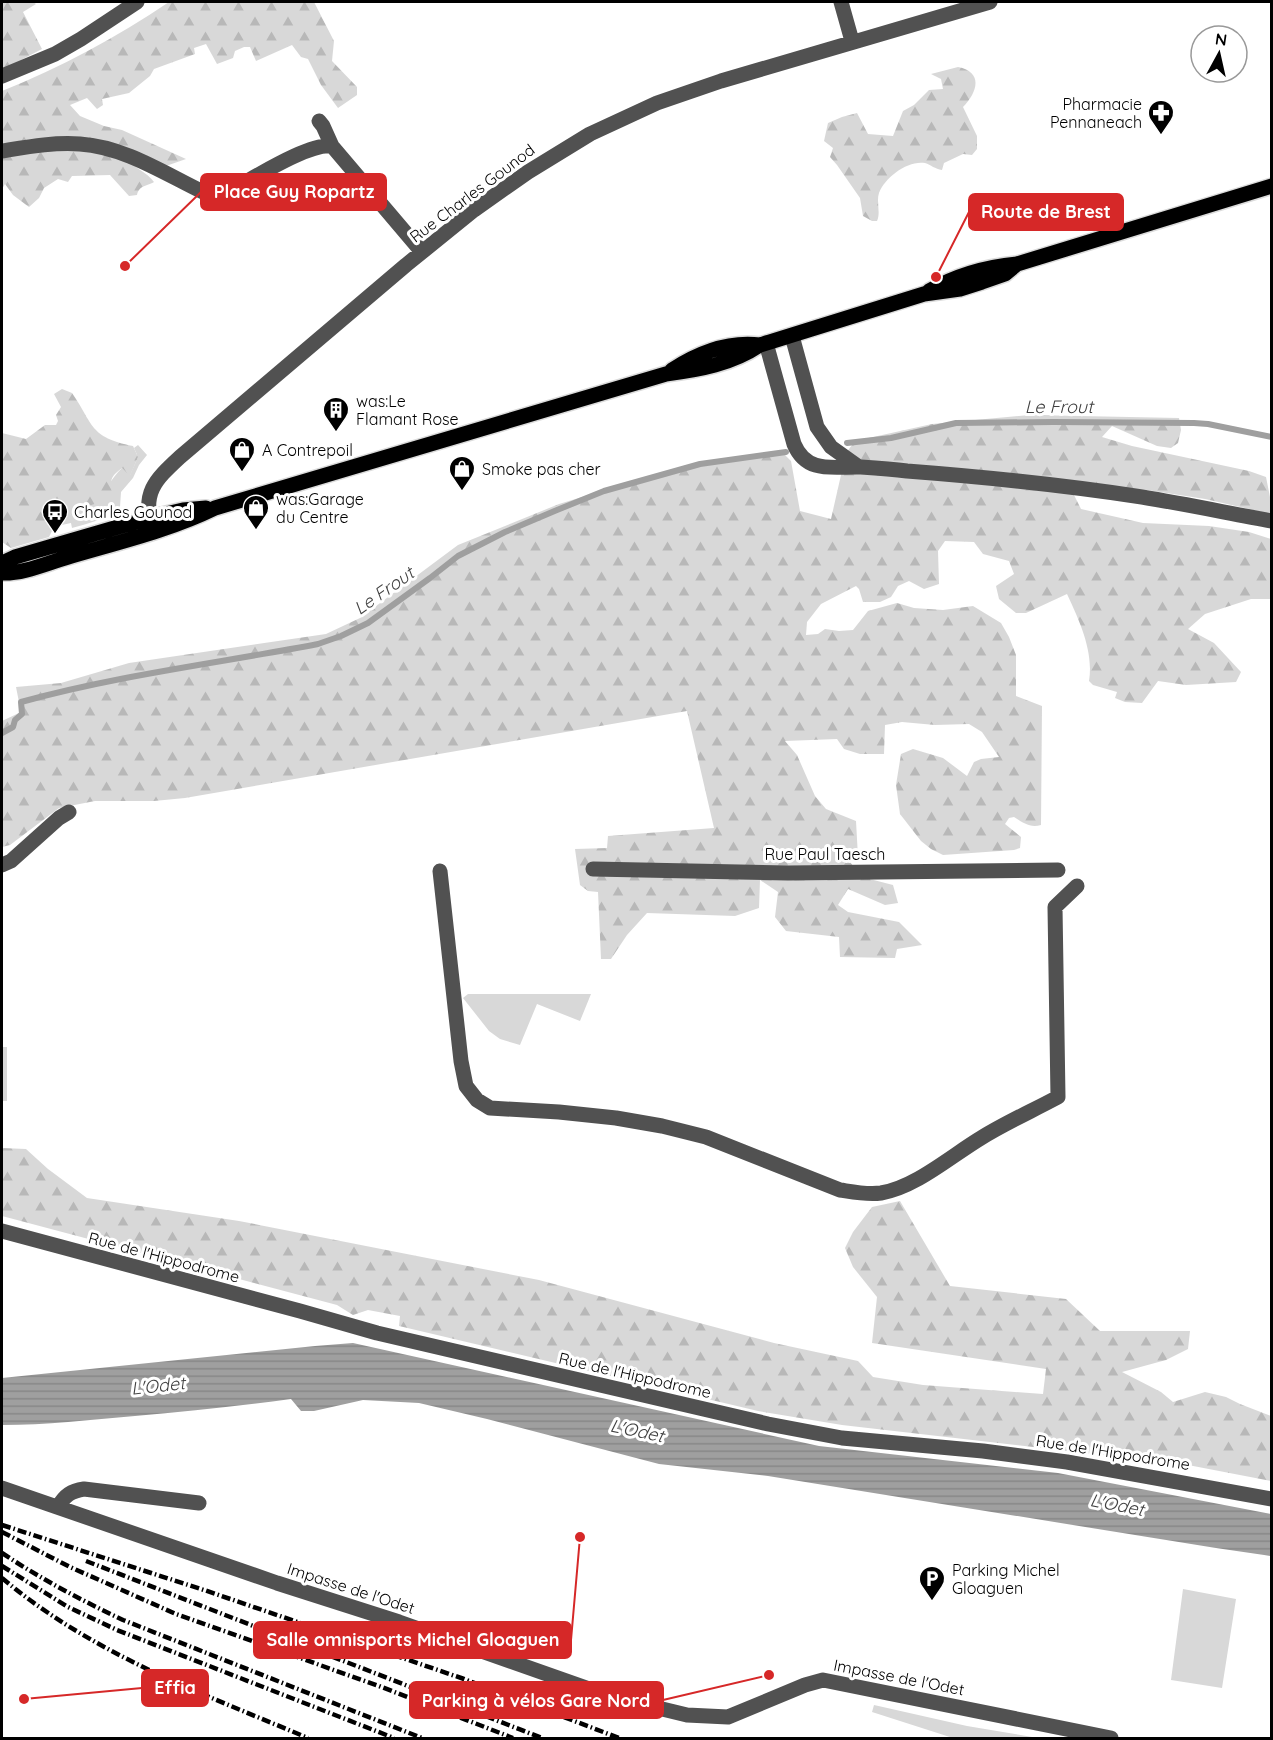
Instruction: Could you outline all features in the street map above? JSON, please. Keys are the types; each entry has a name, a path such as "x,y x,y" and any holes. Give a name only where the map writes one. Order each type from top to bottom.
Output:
{"main road":[{"path":"2,573 21,571 151,525 183,510 215,508 666,374 725,362 763,344 924,294 960,289 999,277 1017,264 1272,186"},
{"path":"2,563 15,557 151,525"}],"street":[{"path":"2,76 63,49 138,2"},
{"path":"841,2 852,41"},
{"name":"Rue Charles Gounod","path":"151,525 148,502 151,490 170,466 422,252 510,183 570,145 618,120 682,94 852,41 990,2"},
{"path":"319,121 332,146 422,252"},
{"path":"2,151 58,144 93,145 128,155 205,193 221,194 302,153 324,145 332,146"},
{"path":"792,336 817,427 831,447 859,467"},
{"path":"763,344 794,444 801,457 821,467 859,467 967,475 1074,487 1143,497 1272,521"},
{"path":"2,866 69,812"},
{"name":"Rue Paul Taesch","path":"592,869 788,873 1058,870"},
{"path":"440,871 461,1061 466,1086 477,1100 490,1108 571,1113 662,1126 706,1137 840,1190 860,1193 880,1193 899,1188 948,1161 980,1138 1058,1097 1055,907 1077,886"},
{"name":"Rue de l'Hippodrome","path":"2,1231 377,1333 768,1424 842,1438 972,1450 1067,1462 1272,1499"},
{"name":"Impasse de l'Odet","path":"2,1488 337,1603 399,1622 612,1697 654,1707 687,1714 728,1717 805,1685 823,1680 1111,1738"},
{"path":"58,1507 68,1493 84,1489 199,1503"}],"green space":[{"path":"2,2 33,2 36,4 23,12 42,49 2,70"},
{"path":"169,2 314,2 334,41 332,61 357,87 357,95 338,108 321,85 308,59 301,57 292,45 256,61 250,47 244,47 235,51 233,58 217,64 206,44 194,48 195,54 154,69 150,76 129,93 102,99 103,105 97,109 87,98 70,105 80,116 104,126 122,130 186,159 166,166 125,158 154,182 142,188 137,195 129,196 110,175 72,176 68,182 58,179 44,188 39,198 29,207 13,195 5,184 2,189 2,91 88,51"},
{"path":"958,67 972,73 975,78 972,96 963,107 977,136 977,149 972,155 963,154 944,163 942,170 925,163 918,163 898,171 886,181 879,193 877,221 863,216 860,198 830,157 833,148 824,141 828,123 857,113 868,134 893,136 903,111 914,105 929,90 943,89 941,79 931,74"},
{"path":"62,389 72,393 100,434 133,446 138,457 130,476 122,468 113,476 112,492 107,499 77,513 54,518 49,525 53,529 49,537 11,548 2,542 2,433 26,439 45,425 56,425 58,421 56,415 61,407 54,394"},
{"path":"1030,415 1179,418 1181,430 1178,443 1171,448 1157,446 1112,426 1102,437 1132,446 1249,471 1266,477 1271,514 1205,499 1147,490 1069,485 1081,509 1143,523 1209,526 1249,532 1271,539 1271,599 1251,599 1205,614 1188,629 1214,643 1241,672 1236,682 1186,685 1158,681 1142,703 1125,702 1115,698 1117,692 1093,685 1089,681 1087,647 1081,625 1067,594 1026,613 1016,613 999,599 996,586 1014,574 1009,561 983,554 974,542 945,541 938,551 939,584 924,589 909,581 898,586 891,597 880,602 863,602 856,586 821,604 807,622 806,635 818,634 825,629 853,630 868,611 897,603 914,608 943,610 973,606 1001,623 1009,637 1016,655 1016,696 1042,706 1041,825 1030,825 1014,817 1009,818 1005,824 1021,837 1020,848 1014,850 943,855 921,841 900,814 896,785 901,754 913,749 943,758 967,776 974,762 999,757 982,732 969,724 935,725 902,722 885,725 884,754 860,754 844,749 837,739 785,741 797,755 815,796 826,809 856,821 858,857 850,862 862,877 893,885 898,903 885,905 848,889 838,905 848,912 899,922 922,945 897,949 895,958 840,957 839,937 786,931 775,917 778,892 760,880 759,908 735,916 647,913 627,935 611,959 601,959 598,892 588,891 580,885 575,849 607,848 608,836 714,828 687,711 185,798 154,801 95,801 59,808 10,845 2,847 2,721 21,712 16,687 61,683 129,663 326,634 360,618 458,545 559,504 687,465 781,451 791,461 800,511 831,519 846,453 855,441 932,424"},
{"path":"138,445 147,455 121,492 120,507 104,518 72,528 71,523 57,526 54,518 87,508 99,498 122,468 130,475 138,457 134,448"},
{"path":"468,994 591,994 580,1021 537,1004 520,1045 500,1039 489,1031 463,998"},
{"path":"2,1047 7,1047 7,1101 2,1101"},
{"path":"2,1148 26,1149 48,1169 87,1198 239,1221 539,1280 774,1343 858,1361 873,1377 923,1385 1043,1394 1046,1369 872,1343 877,1297 853,1267 845,1248 853,1232 872,1207 900,1201 950,1286 1066,1299 1100,1331 1190,1331 1188,1349 1166,1360 1122,1372 1161,1392 1173,1402 1205,1392 1226,1397 1271,1416 1271,1481 1188,1465 842,1425 758,1411 399,1326 400,1316 368,1310 353,1315 337,1305 2,1216"},
{"path":"1183,1589 1236,1599 1222,1688 1171,1680"},
{"path":"874,1705 967,1726 1038,1738 953,1738 872,1712"}],"water":[{"name":"L'Odet","path":"353,1343 819,1446 1058,1473 1271,1514 1271,1556 768,1476 659,1464 419,1403 363,1400 314,1411 301,1411 291,1399 85,1421 2,1425 2,1378"}],"waterway":[{"name":"Le Frout","path":"847,443 891,438 956,423 1194,423 1272,437"},
{"name":"Le Frout","path":"2,733 13,727 15,720 22,714 21,702 132,677 318,644 341,636 368,623 458,556 505,532 604,491 700,464 786,452"}],"railway":[{"path":"2,1525 204,1590 464,1679 619,1738"},
{"path":"2,1532 70,1567 176,1614 379,1686 513,1738"},
{"path":"2,1553 61,1589 123,1620 422,1738"},
{"path":"86,1561 542,1738"},
{"path":"2,1566 68,1607 117,1630 394,1738"},
{"path":"2,1578 37,1605 110,1650 188,1688 308,1738"}],"place":[{"name":"Pharmacie Pennaneach","path":"1161,136"},
{"name":"Place Guy Ropartz","path":"125,266"},
{"name":"Route de Brest","path":"936,277"},
{"name":"was:Le Flamant Rose","path":"336,433"},
{"name":"A Contrepoil","path":"242,473"},
{"name":"Smoke pas cher","path":"462,492"},
{"name":"was:Garage du Centre","path":"256,531"},
{"name":"Charles Gounod","path":"55,535"},
{"name":"Salle omnisports Michel Gloaguen","path":"580,1537"},
{"name":"Parking Michel Gloaguen","path":"932,1602"},
{"name":"Parking à vélos Gare Nord","path":"769,1675"},
{"name":"Effia","path":"24,1699"}]}
